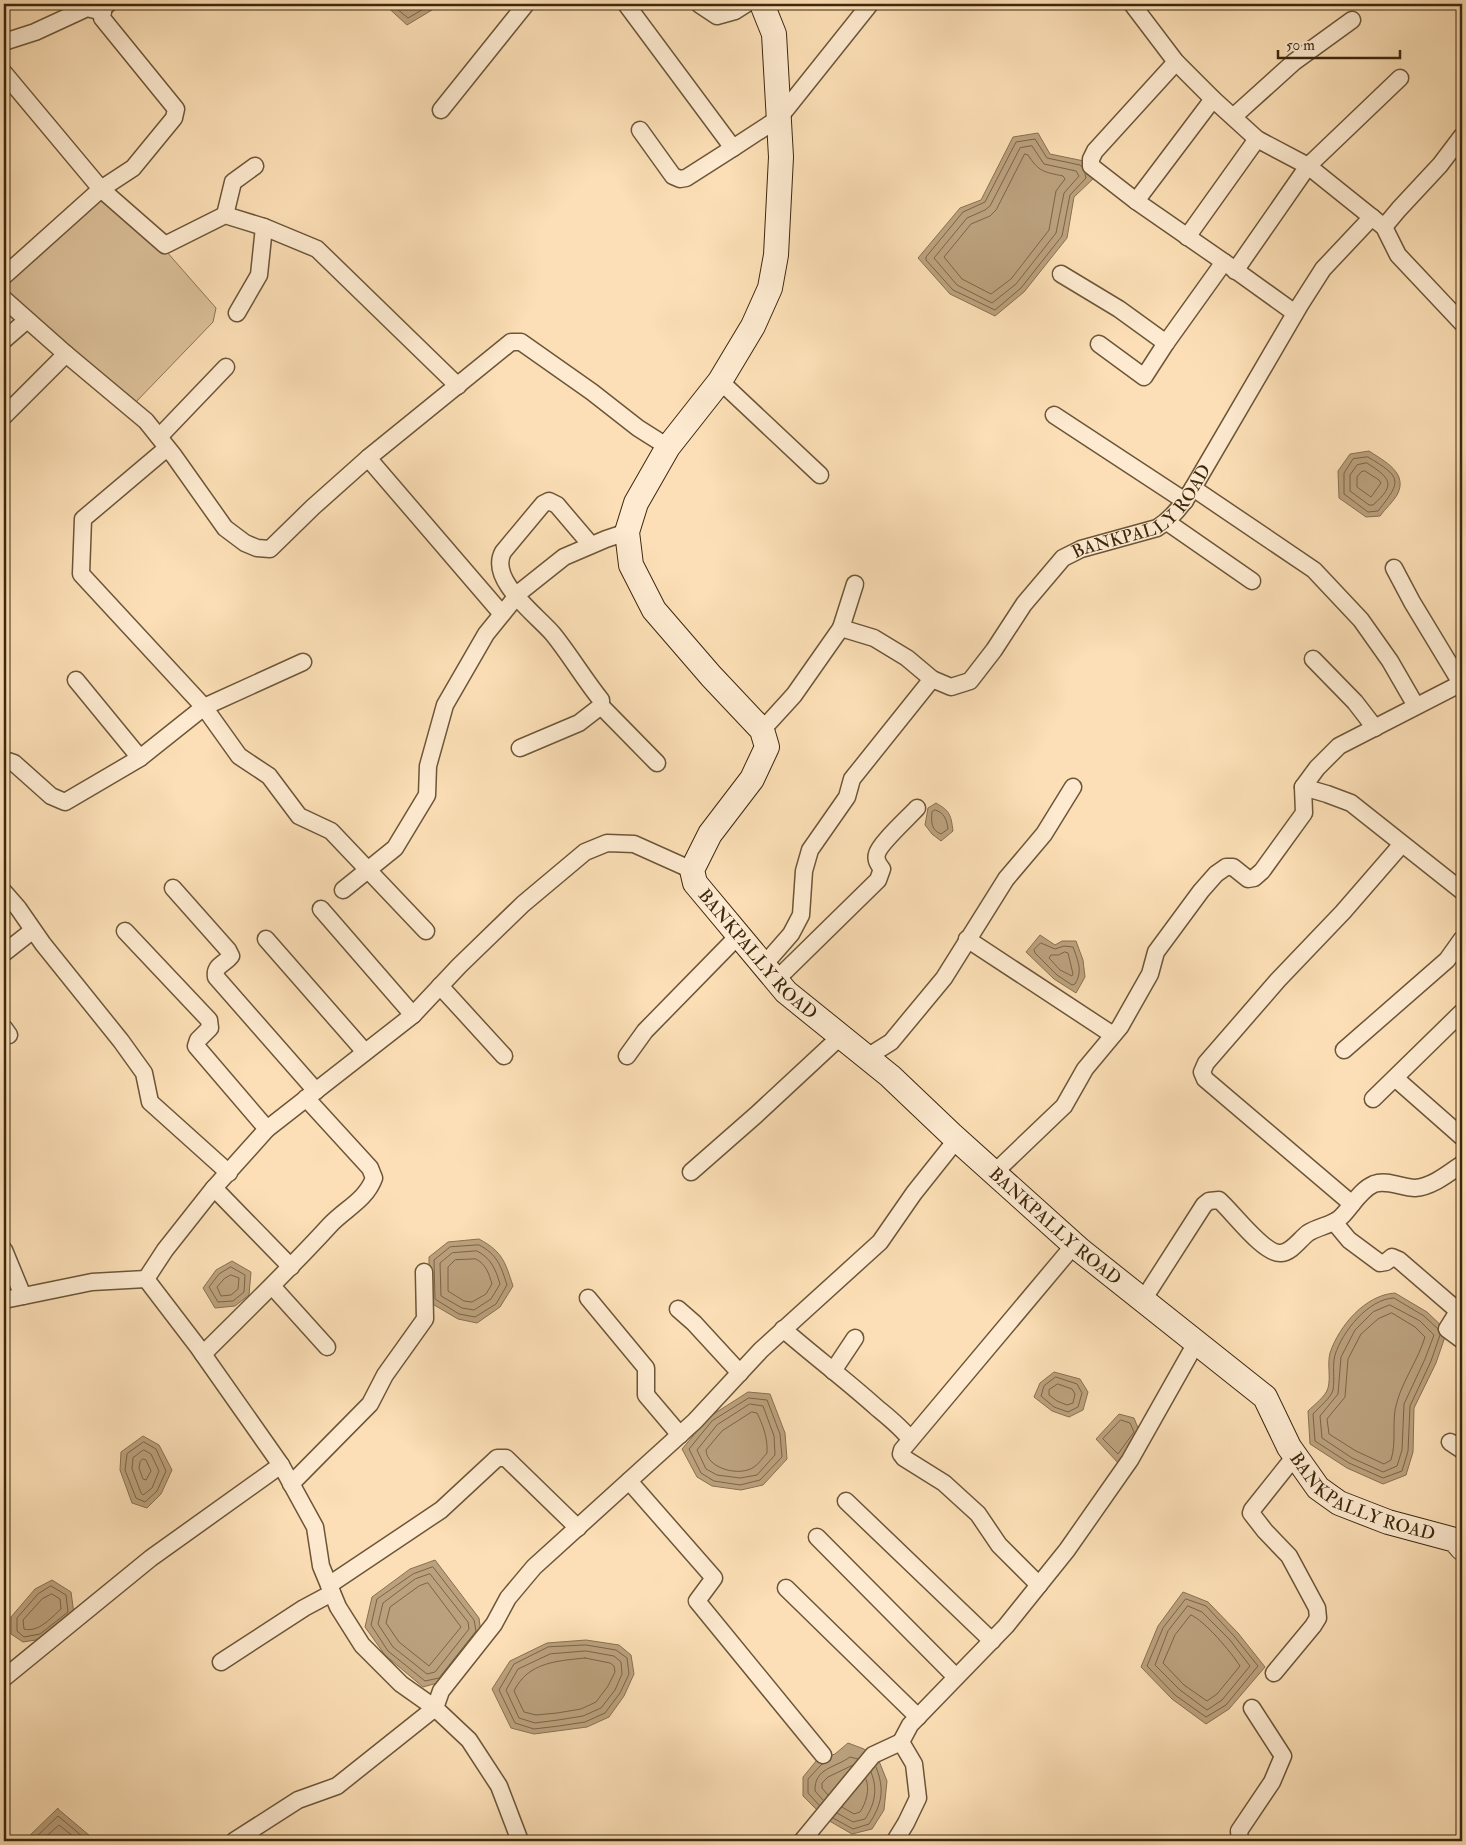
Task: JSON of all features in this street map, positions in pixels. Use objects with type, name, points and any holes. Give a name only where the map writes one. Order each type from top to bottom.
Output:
[{"type":"street","points":[[441,110],[526,4]]},
{"type":"street","points":[[626,4],[733,148]]},
{"type":"street","points":[[698,4],[717,16],[759,4],[774,34],[782,156],[776,255],[770,288],[753,326],[720,381],[668,447],[636,503],[627,532],[631,565],[654,610],[711,676],[762,730],[794,695],[841,628],[855,584]]},
{"type":"street","points":[[640,130],[673,176],[680,179],[686,178],[779,118],[870,4]]},
{"type":"street","points":[[1132,4],[1176,62],[1257,139],[1308,166],[1378,222],[1398,254],[1462,323]]},
{"type":"street","points":[[4,42],[35,32],[87,8],[105,8],[102,18],[176,109],[174,118],[133,168],[101,189],[4,276]]},
{"type":"street","points":[[1233,117],[1294,62],[1352,20]]},
{"type":"street","points":[[1176,62],[1095,151],[1091,159],[1091,166],[1136,201],[1295,313]]},
{"type":"street","points":[[4,73],[101,189],[165,245],[225,215],[264,227],[317,249],[458,386]]},
{"type":"street","points":[[1098,344],[1144,377],[1166,343],[1230,267],[1308,166],[1400,78]]},
{"type":"street","points":[[1136,201],[1214,99]]},
{"type":"street","name":"BANKPALLY ROAD","points":[[841,628],[874,638],[907,658],[932,679],[951,687],[970,681],[994,650],[1024,604],[1063,558],[1081,549],[1157,528],[1167,522],[1189,494],[1295,313],[1323,269],[1378,222],[1399,209],[1440,165],[1462,136]]},
{"type":"street","points":[[1187,237],[1257,139]]},
{"type":"street","points":[[225,215],[233,182],[255,166]]},
{"type":"street","points":[[237,313],[259,275],[264,227]]},
{"type":"street","points":[[1062,274],[1119,309],[1166,343]]},
{"type":"street","points":[[4,299],[66,354],[146,420],[224,528],[245,543],[257,548],[270,549],[313,507],[368,458],[511,342],[521,342],[592,392],[638,428],[668,447]]},
{"type":"street","points":[[4,340],[28,320]]},
{"type":"street","points":[[4,416],[66,354]]},
{"type":"street","points":[[226,367],[163,442],[83,519],[81,574],[204,708],[239,756],[269,776],[299,816],[331,831],[426,931]]},
{"type":"street","points":[[720,381],[820,475]]},
{"type":"street","points":[[1054,415],[1314,570],[1361,620],[1390,661],[1416,706]]},
{"type":"street","points":[[368,458],[502,614]]},
{"type":"street","points":[[591,545],[557,505],[549,501],[543,504],[503,552],[499,560],[499,567],[516,596],[553,634],[600,700],[601,706],[657,763]]},
{"type":"street","points":[[1167,522],[1252,581]]},
{"type":"street","points":[[343,890],[395,848],[427,794],[428,766],[445,705],[486,634],[516,596],[564,557],[627,532]]},
{"type":"street","points":[[994,1173],[1064,1106],[1085,1069],[1120,1027],[1150,974],[1156,952],[1206,885],[1226,867],[1233,867],[1248,879],[1254,878],[1262,871],[1304,812],[1303,787],[1317,768],[1339,746],[1461,683],[1412,602],[1394,568]]},
{"type":"street","points":[[1313,659],[1355,702],[1375,728]]},
{"type":"street","points":[[4,763],[8,761],[14,763],[52,796],[65,802],[140,758],[204,708],[303,662]]},
{"type":"street","points":[[770,973],[801,915],[804,871],[810,850],[847,797],[852,779],[932,679]]},
{"type":"street","points":[[76,680],[140,758]]},
{"type":"street","points":[[520,748],[579,722],[601,706]]},
{"type":"street","name":"BANKPALLY ROAD","points":[[762,730],[767,747],[752,779],[710,834],[692,870],[695,883],[738,936],[786,992],[890,1076],[1074,1245],[1265,1397],[1289,1447],[1318,1488],[1339,1503],[1388,1522],[1455,1540],[1461,1546]]},
{"type":"street","points":[[867,1057],[891,1042],[944,978],[1006,879],[1044,834],[1073,787]]},
{"type":"street","points":[[1303,787],[1351,803],[1462,891]]},
{"type":"street","points":[[770,973],[878,880],[882,870],[877,861],[876,854],[917,808]]},
{"type":"street","points":[[146,1279],[164,1250],[214,1188],[267,1129],[413,1015],[523,904],[585,852],[607,843],[634,844],[692,870]]},
{"type":"street","points":[[1352,1204],[1205,1079],[1202,1072],[1211,1058],[1278,980],[1338,918],[1402,844]]},
{"type":"street","points":[[173,888],[228,950],[231,956],[217,968],[215,972],[216,977],[370,1168],[374,1178],[370,1189],[332,1223],[291,1267],[203,1354]]},
{"type":"street","points":[[4,892],[18,908],[32,930],[122,1041],[144,1073],[150,1102],[229,1173]]},
{"type":"street","points":[[322,909],[413,1015]]},
{"type":"street","points":[[4,953],[32,930]]},
{"type":"street","points":[[125,932],[209,1020],[210,1028],[198,1040],[196,1046],[267,1129]]},
{"type":"street","points":[[627,1056],[645,1031],[738,936]]},
{"type":"street","points":[[967,939],[1113,1035]]},
{"type":"street","points":[[1344,1050],[1447,960],[1462,939]]},
{"type":"street","points":[[266,940],[365,1052]]},
{"type":"street","points":[[440,986],[504,1056]]},
{"type":"street","points":[[1373,1099],[1462,1012]]},
{"type":"street","points":[[691,1172],[841,1036]]},
{"type":"street","points":[[1395,1078],[1462,1137]]},
{"type":"street","points":[[234,1841],[298,1800],[337,1786],[435,1708],[441,1691],[462,1662],[494,1624],[508,1598],[534,1567],[695,1421],[761,1350],[880,1242],[914,1193],[957,1139]]},
{"type":"street","points":[[1143,1300],[1204,1205],[1209,1201],[1219,1200],[1263,1245],[1273,1252],[1281,1253],[1288,1250],[1313,1230],[1342,1217],[1365,1190],[1378,1183],[1417,1188],[1434,1182],[1462,1164]]},
{"type":"street","points":[[214,1188],[291,1267]]},
{"type":"street","points":[[1334,1222],[1349,1240],[1380,1263],[1386,1262],[1392,1257],[1399,1260],[1457,1310],[1447,1329],[1462,1340]]},
{"type":"street","points":[[1039,1584],[999,1545],[978,1514],[944,1483],[904,1458],[902,1450],[1074,1245]]},
{"type":"street","points":[[4,1250],[23,1296]]},
{"type":"street","points":[[291,1484],[370,1404],[384,1375],[426,1319],[424,1272]]},
{"type":"street","points":[[4,1300],[92,1282],[146,1279]]},
{"type":"street","points":[[146,1279],[203,1354],[282,1465],[314,1527],[321,1566],[338,1607],[362,1645],[401,1684],[435,1708],[469,1740],[499,1786],[520,1841]]},
{"type":"street","points":[[272,1286],[327,1347]]},
{"type":"street","points":[[588,1298],[646,1368],[646,1395],[680,1435]]},
{"type":"street","points":[[678,1309],[694,1323],[740,1372]]},
{"type":"street","points":[[784,1329],[903,1429],[910,1439]]},
{"type":"street","points":[[832,1371],[855,1338]]},
{"type":"street","points":[[802,1841],[873,1755],[901,1742],[910,1725],[992,1640],[1067,1550],[1130,1460],[1196,1342]]},
{"type":"street","points":[[1274,1673],[1318,1618],[1317,1608],[1289,1556],[1251,1513],[1295,1456]]},
{"type":"street","points":[[221,1662],[304,1608],[441,1510],[497,1458],[506,1458],[578,1528]]},
{"type":"street","points":[[4,1678],[151,1558],[282,1465]]},
{"type":"street","points":[[629,1481],[714,1578],[697,1601],[823,1755]]},
{"type":"street","points":[[846,1502],[992,1640]]},
{"type":"street","points":[[817,1537],[956,1677]]},
{"type":"street","points":[[786,1588],[918,1717]]},
{"type":"street","points":[[1240,1841],[1239,1831],[1272,1782],[1283,1756],[1252,1708]]},
{"type":"street","points":[[895,1841],[918,1798],[914,1764],[901,1742]]},
{"type":"shaded area","points":[[101,196],[166,251],[216,308],[213,322],[134,404],[4,294],[4,282]]},
{"type":"water","points":[[384,4],[442,4],[407,25]]},
{"type":"water","points":[[1038,133],[1050,154],[1084,161],[1094,178],[1074,197],[1067,238],[1024,292],[995,316],[950,294],[918,258],[960,208],[981,200],[1013,137]]},
{"type":"water","points":[[1369,451],[1393,468],[1400,480],[1400,487],[1395,498],[1380,516],[1366,517],[1339,498],[1338,471],[1350,454]]},
{"type":"water","points":[[936,803],[949,814],[953,831],[941,841],[925,825],[928,808]]},
{"type":"water","points":[[1040,935],[1055,945],[1062,941],[1076,941],[1083,960],[1085,977],[1076,993],[1054,979],[1026,952]]},
{"type":"water","points":[[479,1239],[493,1248],[502,1258],[513,1286],[500,1307],[477,1323],[458,1319],[429,1302],[429,1257],[448,1242]]},
{"type":"water","points":[[232,1261],[251,1272],[249,1295],[235,1306],[215,1308],[203,1288],[216,1270]]},
{"type":"water","points":[[1395,1293],[1427,1312],[1447,1331],[1436,1363],[1414,1408],[1413,1452],[1406,1475],[1383,1484],[1347,1468],[1310,1444],[1308,1411],[1327,1391],[1330,1353],[1347,1323],[1373,1299]]},
{"type":"water","points":[[1054,1372],[1080,1379],[1088,1392],[1083,1410],[1069,1417],[1052,1411],[1034,1397],[1040,1383]]},
{"type":"water","points":[[748,1392],[770,1394],[785,1433],[787,1459],[763,1485],[741,1490],[712,1486],[697,1477],[682,1449],[709,1417]]},
{"type":"water","points":[[1119,1414],[1134,1418],[1140,1433],[1119,1464],[1096,1439]]},
{"type":"water","points":[[143,1436],[159,1445],[172,1470],[161,1494],[147,1508],[132,1503],[120,1470],[121,1452]]},
{"type":"water","points":[[435,1560],[479,1618],[481,1633],[441,1682],[423,1687],[385,1655],[365,1627],[372,1597],[410,1569]]},
{"type":"water","points":[[52,1580],[71,1592],[74,1614],[42,1639],[23,1642],[11,1634],[11,1617],[35,1589]]},
{"type":"water","points":[[1183,1592],[1208,1602],[1238,1633],[1265,1667],[1229,1709],[1206,1724],[1172,1699],[1141,1667],[1158,1626]]},
{"type":"water","points":[[586,1640],[619,1645],[631,1655],[634,1674],[624,1696],[609,1717],[587,1727],[534,1734],[511,1728],[492,1689],[510,1661],[547,1643]]},
{"type":"water","points":[[848,1743],[864,1749],[879,1761],[887,1781],[884,1810],[872,1829],[852,1834],[826,1819],[803,1796],[803,1777],[817,1760],[835,1754]]},
{"type":"water","points":[[58,1809],[96,1841],[24,1841]]}]
